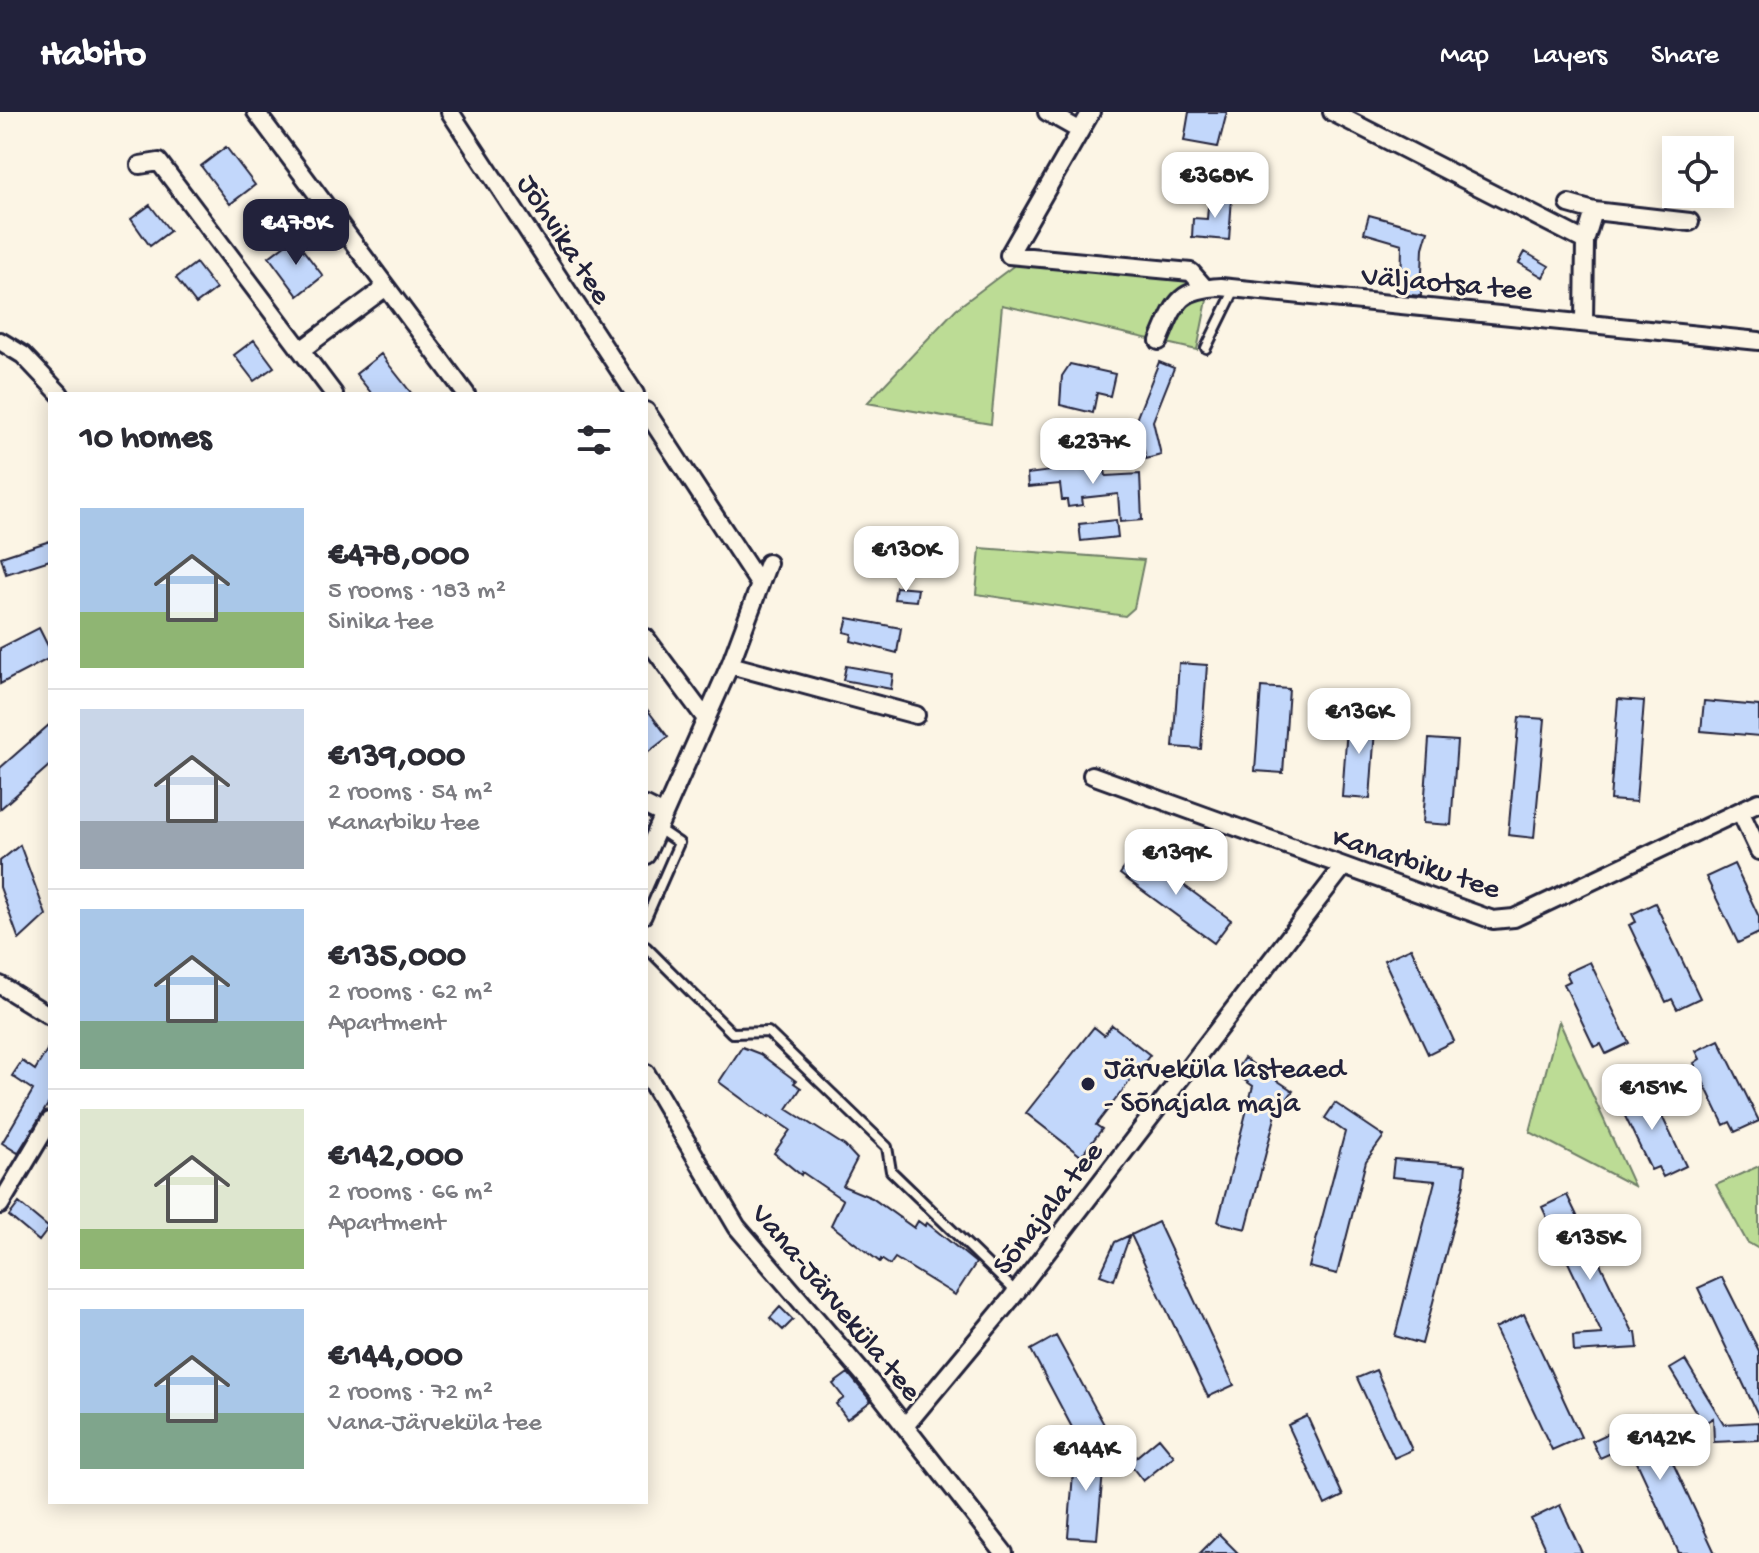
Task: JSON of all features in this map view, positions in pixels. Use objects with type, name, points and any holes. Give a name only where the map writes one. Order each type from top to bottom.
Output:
[{"type":"street","points":[[256,112],[465,392]]},
{"type":"street","name":"Jõhvika tee","points":[[450,112],[634,392]]},
{"type":"street","points":[[1047,112],[1079,130]]},
{"type":"street","points":[[1091,112],[1009,255],[1191,272],[1205,288],[1183,295],[1174,305],[1159,341]]},
{"type":"street","points":[[1332,112],[1585,241]]},
{"type":"street","points":[[140,165],[159,162],[332,392]]},
{"type":"street","points":[[1569,204],[1594,211],[1690,222]]},
{"type":"street","points":[[1584,321],[1585,241],[1594,211]]},
{"type":"street","points":[[301,350],[386,287]]},
{"type":"street","name":"Väljaotsa tee","points":[[1205,288],[1584,321],[1759,341]]},
{"type":"street","points":[[0,341],[23,355],[58,392]]},
{"type":"street","points":[[648,414],[760,585]]},
{"type":"street","points":[[648,850],[730,665],[768,563]]},
{"type":"street","points":[[648,641],[706,719]]},
{"type":"street","points":[[730,665],[916,715]]},
{"type":"street","name":"Kanarbiku tee","points":[[1092,775],[1493,920],[1514,918],[1759,802]]},
{"type":"street","points":[[648,808],[659,821]]},
{"type":"street","points":[[1740,811],[1759,851]]},
{"type":"street","name":"Sõnajala tee","points":[[906,1425],[1016,1292],[1343,867]]},
{"type":"street","points":[[0,985],[48,1015]]},
{"type":"street","name":"Vana-Järveküla tee","points":[[648,1078],[715,1195],[737,1227],[906,1425],[1004,1553]]},
{"type":"street","points":[[0,1205],[48,1124]]},
{"type":"lane","points":[[1206,348],[1235,289]]},
{"type":"lane","points":[[648,913],[679,843],[659,821]]},
{"type":"lane","points":[[648,949],[732,1033],[768,1032],[887,1147],[891,1171],[1016,1292]]},
{"type":"green space","points":[[1016,264],[1189,281],[1207,300],[1197,350],[1002,305],[991,424],[867,403],[956,309]]},
{"type":"green space","points":[[980,548],[1144,560],[1134,608],[1125,616],[976,594]]},
{"type":"green space","points":[[1559,1021],[1634,1186],[1530,1132]]},
{"type":"green space","points":[[1759,1166],[1759,1249],[1747,1242],[1716,1185]]},
{"type":"building","points":[[1189,112],[1227,112],[1218,147],[1184,141]]},
{"type":"building","points":[[226,147],[255,185],[230,204],[201,166]]},
{"type":"building","points":[[1209,195],[1232,197],[1229,240],[1192,237],[1193,218],[1207,219]]},
{"type":"building","points":[[150,205],[170,231],[150,246],[131,219]]},
{"type":"building","points":[[1369,215],[1428,231],[1423,248],[1421,296],[1401,294],[1402,244],[1364,233]]},
{"type":"building","points":[[294,238],[323,276],[298,296],[269,257]]},
{"type":"building","points":[[1525,252],[1549,266],[1543,277],[1519,263]]},
{"type":"building","points":[[196,263],[216,289],[196,304],[176,278]]},
{"type":"building","points":[[254,340],[274,367],[254,381],[234,355]]},
{"type":"building","points":[[381,354],[410,392],[370,392],[356,374]]},
{"type":"building","points":[[1159,362],[1174,368],[1153,421],[1161,455],[1146,459],[1137,417]]},
{"type":"building","points":[[1070,364],[1115,374],[1110,396],[1097,393],[1093,413],[1060,405],[1062,376]]},
{"type":"building","points":[[1103,459],[1106,476],[1140,474],[1142,520],[1120,522],[1118,494],[1082,498],[1083,505],[1068,507],[1067,500],[1062,500],[1060,484],[1028,487],[1027,474],[1059,470],[1058,462]]},
{"type":"building","points":[[1116,520],[1118,537],[1081,541],[1079,524]]},
{"type":"building","points":[[48,542],[48,561],[6,574],[1,557]]},
{"type":"building","points":[[896,587],[918,589],[916,601],[894,599]]},
{"type":"building","points":[[848,618],[901,628],[897,653],[851,641],[852,634],[844,632]]},
{"type":"building","points":[[39,628],[48,646],[48,659],[0,684],[0,648]]},
{"type":"building","points":[[1179,663],[1207,665],[1201,749],[1173,747]]},
{"type":"building","points":[[846,666],[893,674],[891,689],[843,680]]},
{"type":"building","points":[[1261,687],[1289,689],[1283,773],[1255,771]]},
{"type":"building","points":[[1618,699],[1644,701],[1636,802],[1610,800]]},
{"type":"building","points":[[1704,701],[1759,706],[1759,736],[1701,731]]},
{"type":"building","points":[[648,711],[668,737],[648,752]]},
{"type":"building","points":[[1348,713],[1376,715],[1370,799],[1342,797]]},
{"type":"building","points":[[1519,717],[1545,719],[1534,838],[1508,835]]},
{"type":"building","points":[[48,726],[48,767],[0,809],[0,768]]},
{"type":"building","points":[[1429,739],[1457,741],[1451,825],[1423,823]]},
{"type":"building","points":[[20,845],[46,915],[19,940],[0,887],[0,861]]},
{"type":"building","points":[[1137,851],[1231,920],[1214,943],[1120,874]]},
{"type":"building","points":[[1734,864],[1759,917],[1759,933],[1738,943],[1706,877]]},
{"type":"building","points":[[1655,903],[1700,998],[1677,1009],[1672,999],[1666,1002],[1629,925],[1636,922],[1632,914]]},
{"type":"building","points":[[1411,948],[1454,1041],[1428,1054],[1384,960]]},
{"type":"building","points":[[1590,962],[1629,1043],[1606,1054],[1601,1044],[1594,1047],[1564,984],[1570,981],[1566,973]]},
{"type":"building","name":"Järveküla lasteaed - Sõnajala maja","points":[[1112,1025],[1150,1055],[1096,1125],[1102,1129],[1081,1156],[1026,1113],[1094,1027],[1104,1035]]},
{"type":"building","points":[[1719,1040],[1759,1121],[1735,1132],[1730,1122],[1724,1125],[1694,1063],[1700,1059],[1696,1051]]},
{"type":"building","points":[[742,1047],[760,1054],[796,1081],[794,1083],[801,1088],[787,1109],[845,1146],[857,1159],[843,1186],[872,1198],[914,1228],[918,1221],[925,1226],[927,1223],[976,1263],[955,1295],[895,1258],[890,1265],[881,1259],[880,1262],[831,1225],[843,1200],[802,1172],[801,1175],[774,1153],[790,1130],[719,1082]]},
{"type":"building","points":[[48,1048],[48,1104],[18,1153],[2,1143],[33,1090],[12,1076],[22,1061],[35,1070]]},
{"type":"building","points":[[1244,1058],[1293,1091],[1276,1114],[1246,1229],[1218,1222],[1253,1086],[1234,1073]]},
{"type":"building","points":[[1647,1085],[1686,1166],[1663,1177],[1658,1167],[1651,1170],[1621,1108],[1627,1105],[1624,1097]]},
{"type":"building","points":[[1335,1103],[1384,1136],[1366,1161],[1337,1274],[1309,1267],[1345,1132],[1325,1118]]},
{"type":"building","points":[[1394,1159],[1466,1165],[1464,1184],[1422,1344],[1395,1336],[1435,1181],[1392,1177]]},
{"type":"building","points":[[1567,1195],[1633,1332],[1636,1332],[1638,1348],[1574,1352],[1573,1336],[1602,1334],[1542,1207]]},
{"type":"building","points":[[19,1203],[48,1229],[39,1241],[9,1216]]},
{"type":"building","points":[[1158,1222],[1234,1385],[1208,1397],[1131,1235]]},
{"type":"building","points":[[1130,1235],[1114,1280],[1100,1275],[1115,1242]]},
{"type":"building","points":[[1722,1277],[1759,1351],[1759,1417],[1698,1288]]},
{"type":"building","points":[[780,1307],[793,1320],[783,1330],[770,1318]]},
{"type":"building","points":[[1524,1314],[1581,1437],[1552,1450],[1495,1328]]},
{"type":"building","points":[[1056,1336],[1106,1428],[1076,1445],[1076,1435],[1031,1350]]},
{"type":"building","points":[[1685,1360],[1724,1424],[1759,1422],[1759,1440],[1714,1442],[1713,1418],[1703,1424],[1670,1369]]},
{"type":"building","points":[[1376,1370],[1412,1450],[1394,1458],[1357,1378]]},
{"type":"building","points":[[848,1373],[871,1401],[847,1419],[836,1404],[844,1398],[833,1384]]},
{"type":"building","points":[[1651,1414],[1715,1553],[1679,1553],[1629,1445],[1600,1458],[1592,1441]]},
{"type":"building","points":[[1307,1416],[1343,1496],[1325,1505],[1288,1425]]},
{"type":"building","points":[[1159,1438],[1174,1456],[1143,1481],[1129,1463]]},
{"type":"building","points":[[1075,1448],[1105,1449],[1097,1539],[1068,1537]]},
{"type":"building","points":[[1560,1505],[1582,1553],[1547,1553],[1531,1519]]},
{"type":"building","points":[[1219,1534],[1238,1553],[1200,1553]]},
{"type":"place","name":"Järveküla lasteaed - Sõnajala maja","points":[[1088,1084]]}]
